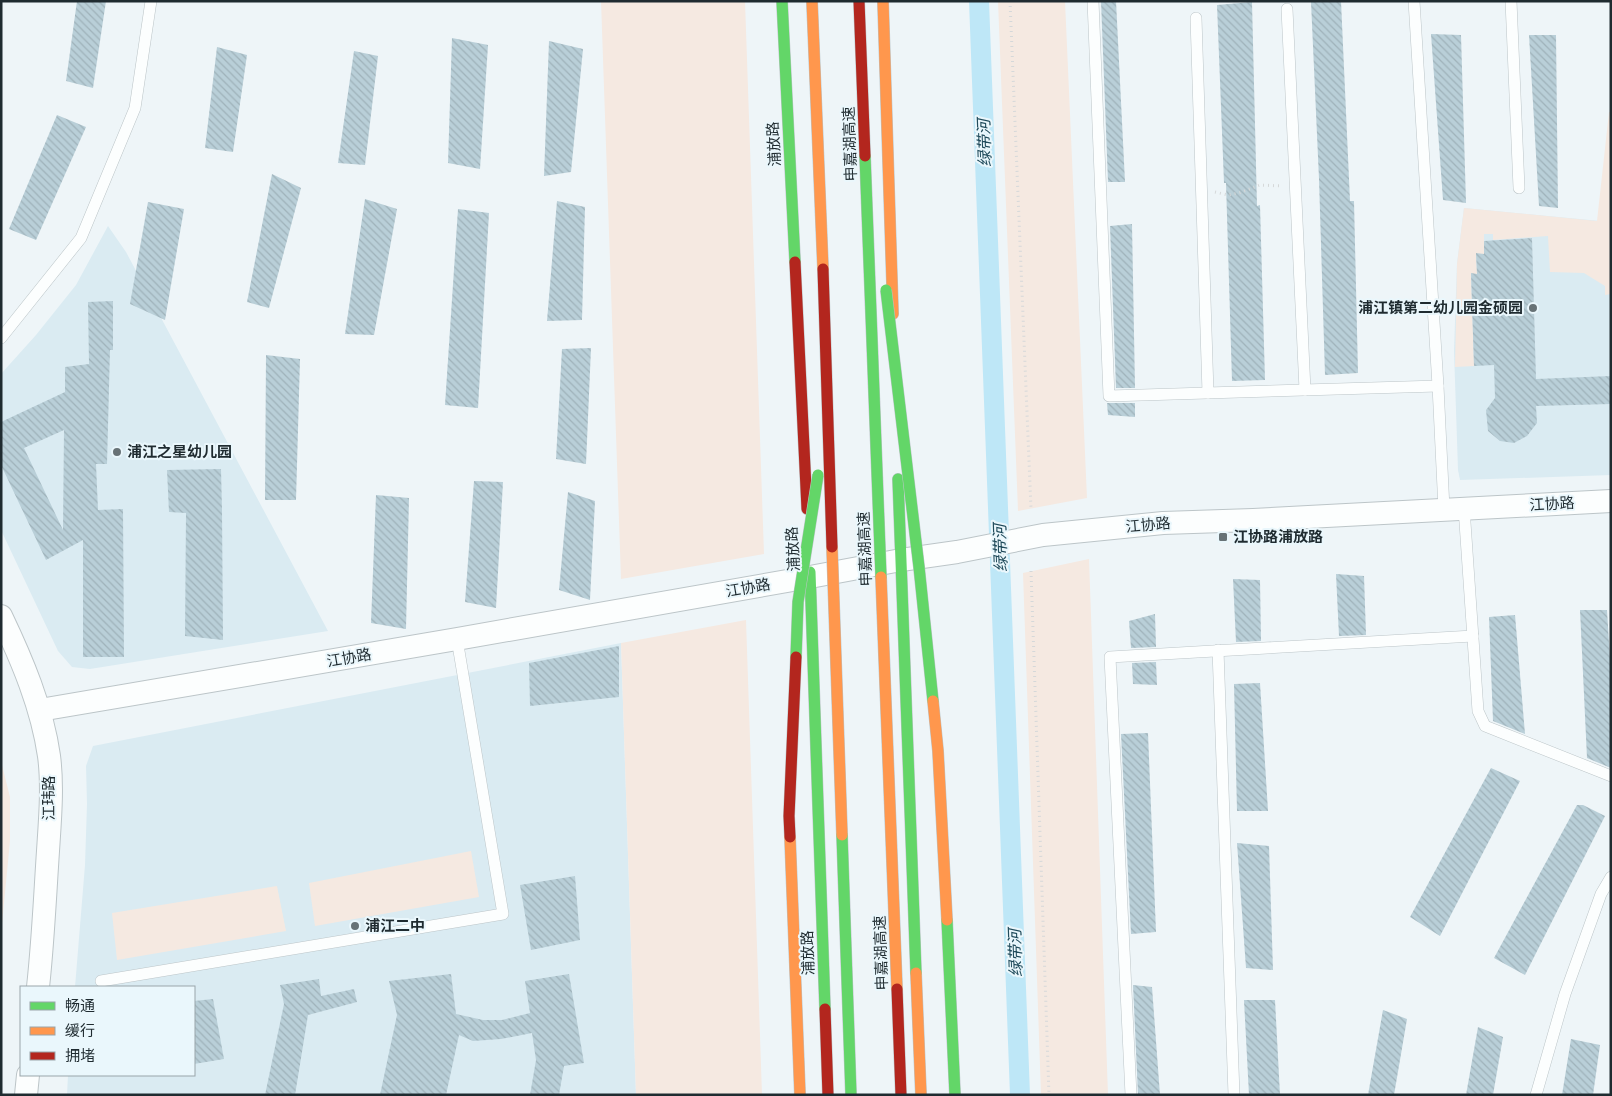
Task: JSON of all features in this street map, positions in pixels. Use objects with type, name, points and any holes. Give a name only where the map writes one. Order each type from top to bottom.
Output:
[{"type":"main road","name":"浦放路","points":[[782,1],[810,577],[828,1095]]},
{"type":"main road","points":[[812,1],[851,1095]]},
{"type":"main road","name":"申嘉湖高速","points":[[860,1],[901,1095]]},
{"type":"main road","points":[[883,1],[900,560],[921,1095]]},
{"type":"main road","points":[[866,179],[889,310],[938,751],[955,1095]]},
{"type":"main road","points":[[800,1095],[789,816],[798,602],[828,411]]},
{"type":"street","name":"江协路","points":[[40,710],[457,639],[900,560],[957,552],[1042,535],[1163,523],[1611,501]]},
{"type":"street","name":"江玮路","points":[[1,616],[13,640],[40,710],[49,757],[50,811],[43,938],[38,986]]},
{"type":"street","points":[[26,1095],[28,1076]]},
{"type":"lane","points":[[1,338],[81,238],[135,108],[151,1]]},
{"type":"lane","points":[[1093,1],[1109,396],[1438,386]]},
{"type":"lane","points":[[1414,1],[1438,386],[1473,636],[1478,711],[1485,726],[1611,776]]},
{"type":"lane","points":[[1511,1],[1519,188]]},
{"type":"lane","points":[[1287,9],[1305,390]]},
{"type":"lane","points":[[1196,18],[1208,392]]},
{"type":"lane","points":[[1131,1095],[1110,657],[1473,636]]},
{"type":"lane","points":[[101,981],[503,914],[457,639]]},
{"type":"lane","points":[[1218,650],[1234,1095]]},
{"type":"lane","points":[[1536,1095],[1565,994],[1601,894],[1611,877]]},
{"type":"path","points":[[1010,1],[1031,509]]},
{"type":"path","points":[[1202,191],[1228,195],[1239,194],[1260,185],[1295,186]]},
{"type":"path","points":[[1031,571],[1049,1095]]},
{"type":"shaded area","points":[[601,1],[745,1],[764,554],[621,579]]},
{"type":"shaded area","points":[[998,1],[1065,1],[1087,498],[1018,511]]},
{"type":"shaded area","points":[[1609,112],[1611,112],[1611,294],[1605,295],[1605,286],[1584,273],[1550,272],[1548,236],[1493,240],[1493,234],[1484,234],[1484,254],[1476,254],[1477,274],[1471,274],[1474,366],[1455,367],[1457,264],[1464,208],[1597,221]]},
{"type":"shaded area","name":"浦江镇第二幼儿园金硕园","points":[[1464,208],[1611,222],[1611,475],[1460,480],[1458,470],[1454,351],[1457,264]]},
{"type":"shaded area","name":"浦江之星幼儿园","points":[[108,226],[126,252],[328,631],[90,669],[72,667],[58,651],[1,530],[1,374],[36,335],[76,285]]},
{"type":"shaded area","points":[[1089,559],[1108,1095],[1041,1095],[1023,573]]},
{"type":"shaded area","points":[[746,620],[762,1095],[636,1095],[621,643]]},
{"type":"shaded area","name":"浦江二中","points":[[621,643],[636,1095],[67,1095],[68,1076],[195,1076],[195,986],[75,986],[85,865],[86,766],[93,746]]},
{"type":"shaded area","points":[[1,761],[10,797],[10,841],[1,934]]},
{"type":"shaded area","points":[[471,851],[479,897],[315,926],[309,883]]},
{"type":"shaded area","points":[[277,886],[286,931],[117,960],[112,913]]},
{"type":"building","points":[[77,1],[106,1],[93,88],[66,81]]},
{"type":"building","points":[[1101,1],[1116,1],[1125,182],[1108,182]]},
{"type":"building","points":[[1341,1],[1350,201],[1354,201],[1358,373],[1325,375],[1311,2]]},
{"type":"building","points":[[1252,2],[1257,206],[1260,205],[1265,380],[1232,381],[1226,183],[1224,183],[1217,5]]},
{"type":"building","points":[[1431,34],[1461,35],[1466,203],[1443,200]]},
{"type":"building","points":[[1529,35],[1556,35],[1558,208],[1539,206]]},
{"type":"building","points":[[452,38],[488,45],[480,169],[448,163]]},
{"type":"building","points":[[549,41],[583,49],[571,172],[544,176]]},
{"type":"building","points":[[217,47],[247,55],[233,152],[205,148]]},
{"type":"building","points":[[354,51],[378,56],[365,165],[338,163]]},
{"type":"building","points":[[57,115],[86,127],[36,240],[9,229]]},
{"type":"building","points":[[272,174],[301,188],[269,308],[247,302]]},
{"type":"building","points":[[365,199],[397,209],[374,335],[345,334]]},
{"type":"building","points":[[557,201],[585,207],[582,320],[547,321]]},
{"type":"building","points":[[148,202],[184,209],[165,320],[130,304]]},
{"type":"building","points":[[458,209],[489,213],[478,408],[445,405]]},
{"type":"building","points":[[1132,224],[1135,388],[1116,388],[1110,226]]},
{"type":"building","points":[[1532,238],[1536,379],[1611,376],[1611,404],[1536,406],[1537,423],[1527,436],[1514,443],[1500,441],[1488,431],[1486,410],[1495,398],[1494,365],[1474,366],[1471,273],[1477,274],[1476,253],[1484,254],[1484,241]]},
{"type":"building","points":[[113,301],[113,350],[110,350],[107,464],[96,464],[98,510],[123,509],[124,657],[83,657],[83,540],[46,560],[1,465],[1,422],[65,392],[65,367],[89,364],[88,302]],"holes":[[[64,430],[63,530],[24,448]]]},
{"type":"building","points":[[591,348],[586,464],[556,459],[562,349]]},
{"type":"building","points":[[266,355],[300,359],[296,500],[265,500]]},
{"type":"building","points":[[1107,403],[1135,403],[1135,417],[1108,415]]},
{"type":"building","points":[[221,469],[223,640],[185,636],[186,513],[169,512],[167,470]]},
{"type":"building","points":[[474,481],[503,482],[496,608],[465,602]]},
{"type":"building","points":[[568,492],[595,501],[590,600],[559,590]]},
{"type":"building","points":[[376,495],[409,498],[406,629],[371,623]]},
{"type":"building","points":[[1336,574],[1364,576],[1366,635],[1339,636]]},
{"type":"building","points":[[1233,579],[1260,580],[1261,641],[1236,642]]},
{"type":"building","points":[[1580,610],[1607,610],[1611,676],[1611,768],[1587,758]]},
{"type":"building","points":[[1155,614],[1156,647],[1131,648],[1129,621]]},
{"type":"building","points":[[1515,615],[1525,734],[1493,721],[1489,617]]},
{"type":"building","points":[[619,646],[619,697],[530,706],[529,663]]},
{"type":"building","points":[[1156,662],[1157,685],[1133,684],[1132,663]]},
{"type":"building","points":[[1260,683],[1268,811],[1237,811],[1234,684]]},
{"type":"building","points":[[1148,733],[1156,932],[1131,934],[1121,734]]},
{"type":"building","points":[[1491,768],[1520,781],[1440,936],[1410,917]]},
{"type":"building","points":[[1577,805],[1583,805],[1605,816],[1525,975],[1494,958]]},
{"type":"building","points":[[1237,843],[1269,846],[1273,970],[1246,968]]},
{"type":"building","points":[[575,876],[580,940],[531,950],[520,885]]},
{"type":"building","points":[[451,974],[456,1014],[483,1020],[502,1020],[530,1013],[525,981],[569,974],[584,1063],[564,1066],[559,1095],[530,1095],[536,1060],[532,1033],[501,1039],[473,1041],[459,1035],[446,1095],[380,1095],[397,1015],[389,981]]},
{"type":"building","points":[[319,979],[321,996],[354,989],[357,1002],[308,1015],[295,1095],[265,1095],[284,1004],[280,985]]},
{"type":"building","points":[[1133,985],[1152,987],[1160,1095],[1138,1095]]},
{"type":"building","points":[[213,999],[224,1059],[195,1064],[195,1001]]},
{"type":"building","points":[[1244,1000],[1275,1000],[1280,1095],[1249,1095]]},
{"type":"building","points":[[1383,1010],[1407,1019],[1394,1095],[1368,1095]]},
{"type":"building","points":[[1478,1027],[1503,1037],[1493,1095],[1466,1095]]},
{"type":"building","points":[[1571,1039],[1600,1045],[1593,1095],[1562,1095]]},
{"type":"waterway","name":"绿带河","points":[[979,1],[1020,1095]]},
{"type":"traffic: fast","points":[[782,1],[795,262]]},
{"type":"traffic: fast","points":[[865,156],[881,577]]},
{"type":"traffic: fast","points":[[886,290],[933,701]]},
{"type":"traffic: fast","points":[[796,657],[798,602],[818,475]]},
{"type":"traffic: fast","points":[[898,479],[916,973]]},
{"type":"traffic: fast","points":[[810,572],[825,1009]]},
{"type":"traffic: fast","points":[[842,835],[851,1095]]},
{"type":"traffic: fast","points":[[947,920],[955,1095]]},
{"type":"traffic: slow","points":[[812,1],[823,269]]},
{"type":"traffic: slow","points":[[883,1],[893,314]]},
{"type":"traffic: slow","points":[[832,547],[842,835]]},
{"type":"traffic: slow","points":[[881,577],[897,989]]},
{"type":"traffic: slow","points":[[933,701],[938,751],[947,920]]},
{"type":"traffic: slow","points":[[790,837],[800,1095]]},
{"type":"traffic: slow","points":[[916,973],[921,1095]]},
{"type":"traffic: jam","points":[[859,1],[865,156]]},
{"type":"traffic: jam","points":[[795,262],[807,509]]},
{"type":"traffic: jam","points":[[823,269],[832,547]]},
{"type":"traffic: jam","points":[[790,837],[789,816],[796,657]]},
{"type":"traffic: jam","points":[[897,989],[901,1095]]},
{"type":"traffic: jam","points":[[825,1009],[828,1095]]},
{"type":"place","name":"浦江镇第二幼儿园金硕园","points":[[1533,308]]},
{"type":"place","name":"浦江之星幼儿园","points":[[117,452]]},
{"type":"place","name":"江协路浦放路","points":[[1223,537]]},
{"type":"place","name":"浦江二中","points":[[355,926]]}]
